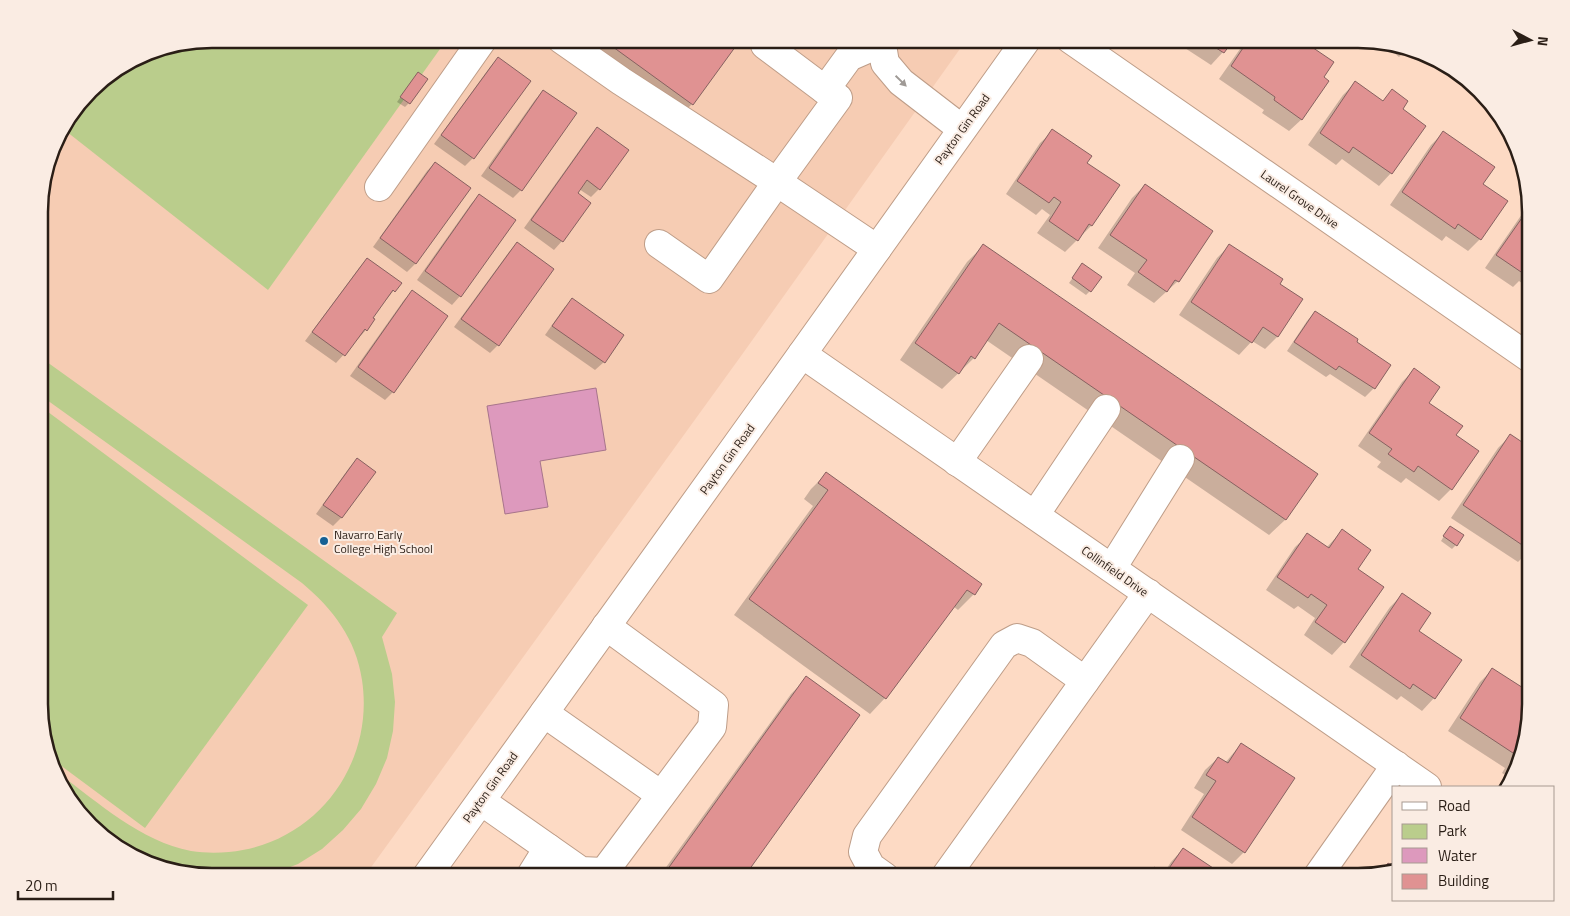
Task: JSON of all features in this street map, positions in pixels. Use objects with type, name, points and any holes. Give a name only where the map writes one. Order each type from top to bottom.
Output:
[{"type":"street","points":[[379,187],[477,48]]},
{"type":"street","points":[[574,48],[877,249]]},
{"type":"street","points":[[659,244],[709,279],[838,98],[768,48]]},
{"type":"street","points":[[826,90],[850,57],[867,48]]},
{"type":"street","points":[[882,48],[885,63],[901,82],[962,129]]},
{"type":"street","name":"Payton Gin Road","points":[[432,868],[1020,48]]},
{"type":"street","name":"Laurel Grove Drive","points":[[1083,48],[1522,353]]},
{"type":"street","name":"Collinfield Drive","points":[[802,354],[1427,786]]},
{"type":"street","points":[[958,462],[1029,359]]},
{"type":"street","points":[[1034,515],[1106,409]]},
{"type":"street","points":[[1112,568],[1180,460]]},
{"type":"street","points":[[951,868],[1148,594]]},
{"type":"street","points":[[606,626],[714,705],[712,727],[607,868]]},
{"type":"street","points":[[872,868],[863,852],[867,836],[1004,645],[1017,638],[1032,643],[1085,681]]},
{"type":"street","points":[[544,713],[661,795]]},
{"type":"street","points":[[1323,868],[1396,765]]},
{"type":"street","points":[[481,800],[577,868]]},
{"type":"street","points":[[536,868],[548,848]]},
{"type":"shaded area","name":"Navarro Early College High School","points":[[212,48],[961,48],[741,356],[371,868],[212,868],[190,867],[169,863],[130,847],[112,835],[75,796],[64,777],[53,747],[49,726],[48,704],[49,190],[56,159],[75,120],[103,88],[130,69],[169,53],[190,49]]},
{"type":"green space","points":[[212,48],[441,48],[268,290],[68,133],[75,120],[88,103],[112,81],[130,69],[169,53],[190,49]]},
{"type":"green space","points":[[48,363],[397,613],[382,637],[392,674],[395,702],[393,731],[387,758],[376,784],[361,809],[343,830],[322,849],[298,864],[288,868],[190,867],[169,863],[149,856],[130,847],[112,835],[81,804],[64,778],[121,820],[154,839],[191,851],[215,853],[260,846],[288,834],[312,816],[333,795],[348,770],[359,742],[364,711],[362,680],[359,665],[349,638],[324,603],[302,583],[48,401]]},
{"type":"green space","points":[[48,412],[308,605],[145,828],[59,764],[53,747],[49,726],[48,704]]},
{"type":"water","points":[[596,388],[606,450],[540,461],[548,507],[505,514],[487,406]]},
{"type":"building","points":[[614,48],[734,48],[693,105]]},
{"type":"building","points":[[1216,48],[1228,48],[1224,53]]},
{"type":"building","points":[[1243,48],[1313,48],[1334,62],[1324,77],[1329,81],[1302,120],[1274,100],[1275,97],[1231,66]]},
{"type":"building","points":[[498,57],[531,81],[474,159],[441,135]]},
{"type":"building","points":[[418,72],[428,79],[410,104],[400,97]]},
{"type":"building","points":[[1355,81],[1383,101],[1392,89],[1408,101],[1403,109],[1426,126],[1392,174],[1353,147],[1349,153],[1320,133]]},
{"type":"building","points":[[543,90],[577,113],[522,191],[489,168]]},
{"type":"building","points":[[597,127],[629,150],[600,190],[587,180],[578,193],[591,203],[563,242],[531,220]]},
{"type":"building","points":[[1052,129],[1092,156],[1087,163],[1120,185],[1092,226],[1089,224],[1078,241],[1049,221],[1061,202],[1054,197],[1049,203],[1017,181]]},
{"type":"building","points":[[1443,131],[1495,167],[1483,184],[1508,201],[1481,240],[1458,224],[1455,229],[1402,192]]},
{"type":"building","points":[[435,162],[471,188],[416,264],[380,238]]},
{"type":"building","points":[[1145,184],[1213,231],[1179,282],[1175,280],[1167,292],[1138,272],[1147,260],[1110,235]]},
{"type":"building","points":[[479,194],[516,220],[461,297],[425,271]]},
{"type":"building","points":[[1522,218],[1522,273],[1496,255]]},
{"type":"building","points":[[517,242],[554,269],[499,346],[461,319]]},
{"type":"building","points":[[983,244],[1318,474],[1286,520],[999,323],[975,359],[971,356],[959,374],[915,343]]},
{"type":"building","points":[[1229,244],[1283,279],[1280,284],[1303,299],[1278,337],[1263,327],[1252,343],[1191,302]]},
{"type":"building","points":[[367,258],[402,283],[395,292],[393,290],[373,318],[375,319],[367,331],[365,329],[345,356],[312,332]]},
{"type":"building","points":[[1082,263],[1102,277],[1091,292],[1072,278]]},
{"type":"building","points":[[412,290],[448,316],[394,393],[358,367]]},
{"type":"building","points":[[572,298],[624,335],[605,363],[552,326]]},
{"type":"building","points":[[1315,311],[1358,339],[1357,342],[1391,365],[1375,389],[1339,366],[1336,370],[1294,342]]},
{"type":"building","points":[[1414,368],[1440,387],[1429,403],[1463,426],[1456,435],[1479,451],[1452,490],[1418,466],[1414,472],[1388,454],[1392,449],[1369,433]]},
{"type":"building","points":[[1510,434],[1522,442],[1522,545],[1463,505]]},
{"type":"building","points":[[357,458],[376,472],[342,518],[323,505]]},
{"type":"building","points":[[826,472],[982,584],[975,595],[967,590],[886,699],[749,599],[828,490],[818,483]]},
{"type":"building","points":[[1450,526],[1464,535],[1457,546],[1443,536]]},
{"type":"building","points":[[1342,529],[1371,550],[1358,569],[1384,587],[1345,643],[1315,622],[1327,605],[1311,594],[1308,598],[1277,577],[1307,533],[1329,548]]},
{"type":"building","points":[[1402,593],[1431,613],[1419,631],[1462,660],[1435,699],[1413,684],[1410,689],[1361,655]]},
{"type":"building","points":[[1492,668],[1522,687],[1522,715],[1515,754],[1460,718]]},
{"type":"building","points":[[806,676],[860,715],[750,868],[668,868]]},
{"type":"building","points":[[1241,743],[1295,778],[1245,853],[1192,817],[1216,781],[1206,775],[1218,757],[1228,763]]},
{"type":"building","points":[[1183,848],[1213,868],[1169,868]]},
{"type":"place","name":"Navarro Early College High School","points":[[324,541]]}]
